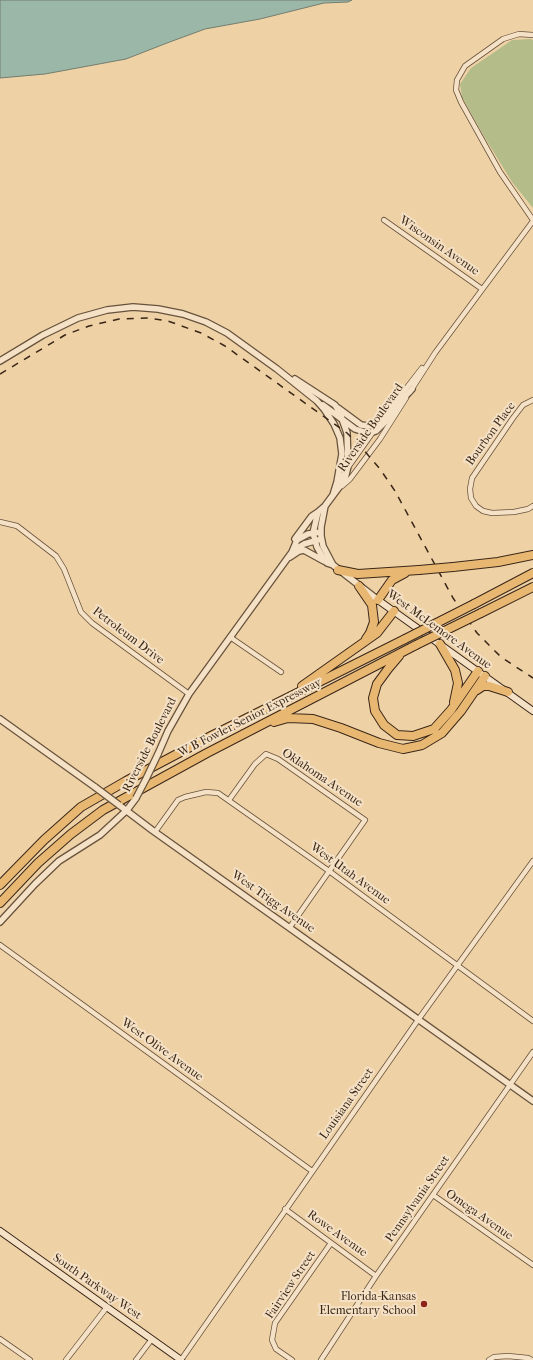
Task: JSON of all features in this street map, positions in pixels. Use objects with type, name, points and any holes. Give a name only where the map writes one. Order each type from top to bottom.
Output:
[{"type":"highway","points":[[333,566],[358,574],[453,567],[498,562],[533,555]]},
{"type":"highway","points":[[378,600],[392,580],[408,571]]},
{"type":"highway","name":"W B Fowler Senior Expressway","points":[[0,885],[44,840],[81,807],[126,781],[204,740],[405,640],[533,573]]},
{"type":"highway","points":[[360,586],[372,605],[374,622],[370,633],[361,644]]},
{"type":"highway","name":"W B Fowler Senior Expressway","points":[[0,903],[38,863],[71,834],[103,810],[133,792],[416,645],[533,587]]},
{"type":"highway","points":[[279,702],[377,633],[394,611]]},
{"type":"highway","points":[[440,644],[456,670],[458,683],[456,697],[451,710]]},
{"type":"highway","points":[[404,652],[388,669],[377,684],[373,698],[375,710],[384,725],[397,735],[413,736],[434,729],[451,710],[478,671]]},
{"type":"highway","points":[[258,726],[288,718],[314,719],[379,743],[403,749],[422,745],[442,733],[461,711],[485,676]]},
{"type":"highway","points":[[475,691],[486,686],[494,686],[508,692]]},
{"type":"main road","name":"West McLemore Avenue","points":[[378,600],[533,711]]},
{"type":"main road","name":"South Parkway West","points":[[0,1231],[181,1360]]},
{"type":"street","points":[[533,35],[519,34],[503,39],[465,66],[457,80],[456,90],[461,102],[500,172],[533,221]]},
{"type":"street","name":"Wisconsin Avenue","points":[[384,220],[482,289]]},
{"type":"street","name":"Riverside Boulevard","points":[[336,484],[373,432],[435,353],[533,221]]},
{"type":"street","points":[[0,361],[44,335],[78,318],[107,310],[133,307],[158,309],[183,314],[206,322],[228,333],[355,430],[367,433],[376,431],[412,389]]},
{"type":"street","name":"Riverside Boulevard","points":[[286,559],[288,551],[312,516],[325,506],[333,495],[350,479],[380,439],[435,353]]},
{"type":"street","points":[[277,369],[335,405],[361,425],[374,425],[383,419]]},
{"type":"street","name":"Bourbon Place","points":[[533,400],[523,406],[472,478],[470,489],[471,498],[476,506],[483,511],[492,513],[514,512],[528,509],[533,506]]},
{"type":"street","points":[[317,401],[334,424],[340,438],[342,454],[333,495]]},
{"type":"street","points":[[333,495],[345,479],[347,470],[347,433],[340,413],[335,405]]},
{"type":"street","name":"West McLemore Avenue","points":[[325,506],[321,532],[323,546],[333,566]]},
{"type":"street","points":[[313,533],[318,512]]},
{"type":"street","name":"Petroleum Drive","points":[[0,522],[17,526],[56,556],[64,569],[81,612],[92,623],[189,694]]},
{"type":"street","name":"Riverside Boulevard","points":[[0,922],[35,884],[59,861],[100,835],[127,810],[146,780],[168,731],[189,694],[292,552],[298,540],[313,533],[321,532]]},
{"type":"street","name":"West McLemore Avenue","points":[[313,533],[322,556],[378,600]]},
{"type":"street","name":"Riverside Boulevard","points":[[292,552],[304,544],[322,539]]},
{"type":"street","points":[[286,559],[304,550],[333,566]]},
{"type":"street","points":[[230,637],[281,672]]},
{"type":"street","name":"West Trigg Avenue","points":[[0,719],[127,810],[155,832],[533,1102]]},
{"type":"street","name":"Oklahoma Avenue","points":[[228,800],[256,764],[266,754],[278,759],[365,820],[329,871]]},
{"type":"street","name":"West Utah Avenue","points":[[155,832],[178,800],[206,792],[214,792],[228,800],[329,871],[533,1021]]},
{"type":"street","name":"Louisiana Street","points":[[181,1360],[418,1020],[533,861]]},
{"type":"street","points":[[290,927],[329,871]]},
{"type":"street","name":"West Olive Avenue","points":[[0,945],[312,1171]]},
{"type":"street","name":"Pennsylvania Street","points":[[321,1360],[376,1276],[533,1052]]},
{"type":"street","name":"Omega Avenue","points":[[433,1195],[533,1265]]},
{"type":"street","name":"Rowe Avenue","points":[[286,1209],[376,1276]]},
{"type":"street","name":"Fairview Street","points":[[292,1360],[276,1349],[272,1340],[275,1323],[331,1243]]},
{"type":"street","points":[[66,1360],[107,1307]]},
{"type":"street","points":[[0,1339],[30,1360]]},
{"type":"street","points":[[136,1360],[152,1339]]},
{"type":"street","points":[[489,1360],[494,1357],[508,1356],[528,1358],[532,1360]]},
{"type":"green space","points":[[512,40],[533,40],[533,208],[512,182],[485,138],[462,97],[460,84],[471,68]]},
{"type":"shaded area","points":[[0,0],[352,0],[348,2],[324,3],[260,19],[205,29],[126,59],[45,74],[0,78]]},
{"type":"railway","points":[[0,374],[65,335],[89,326],[119,319],[147,318],[168,321],[201,333],[225,346],[347,433],[362,448],[380,469],[395,491],[453,598],[477,633],[501,657],[533,678]]},
{"type":"place","name":"Florida-Kansas Elementary School","points":[[424,1304]]}]
